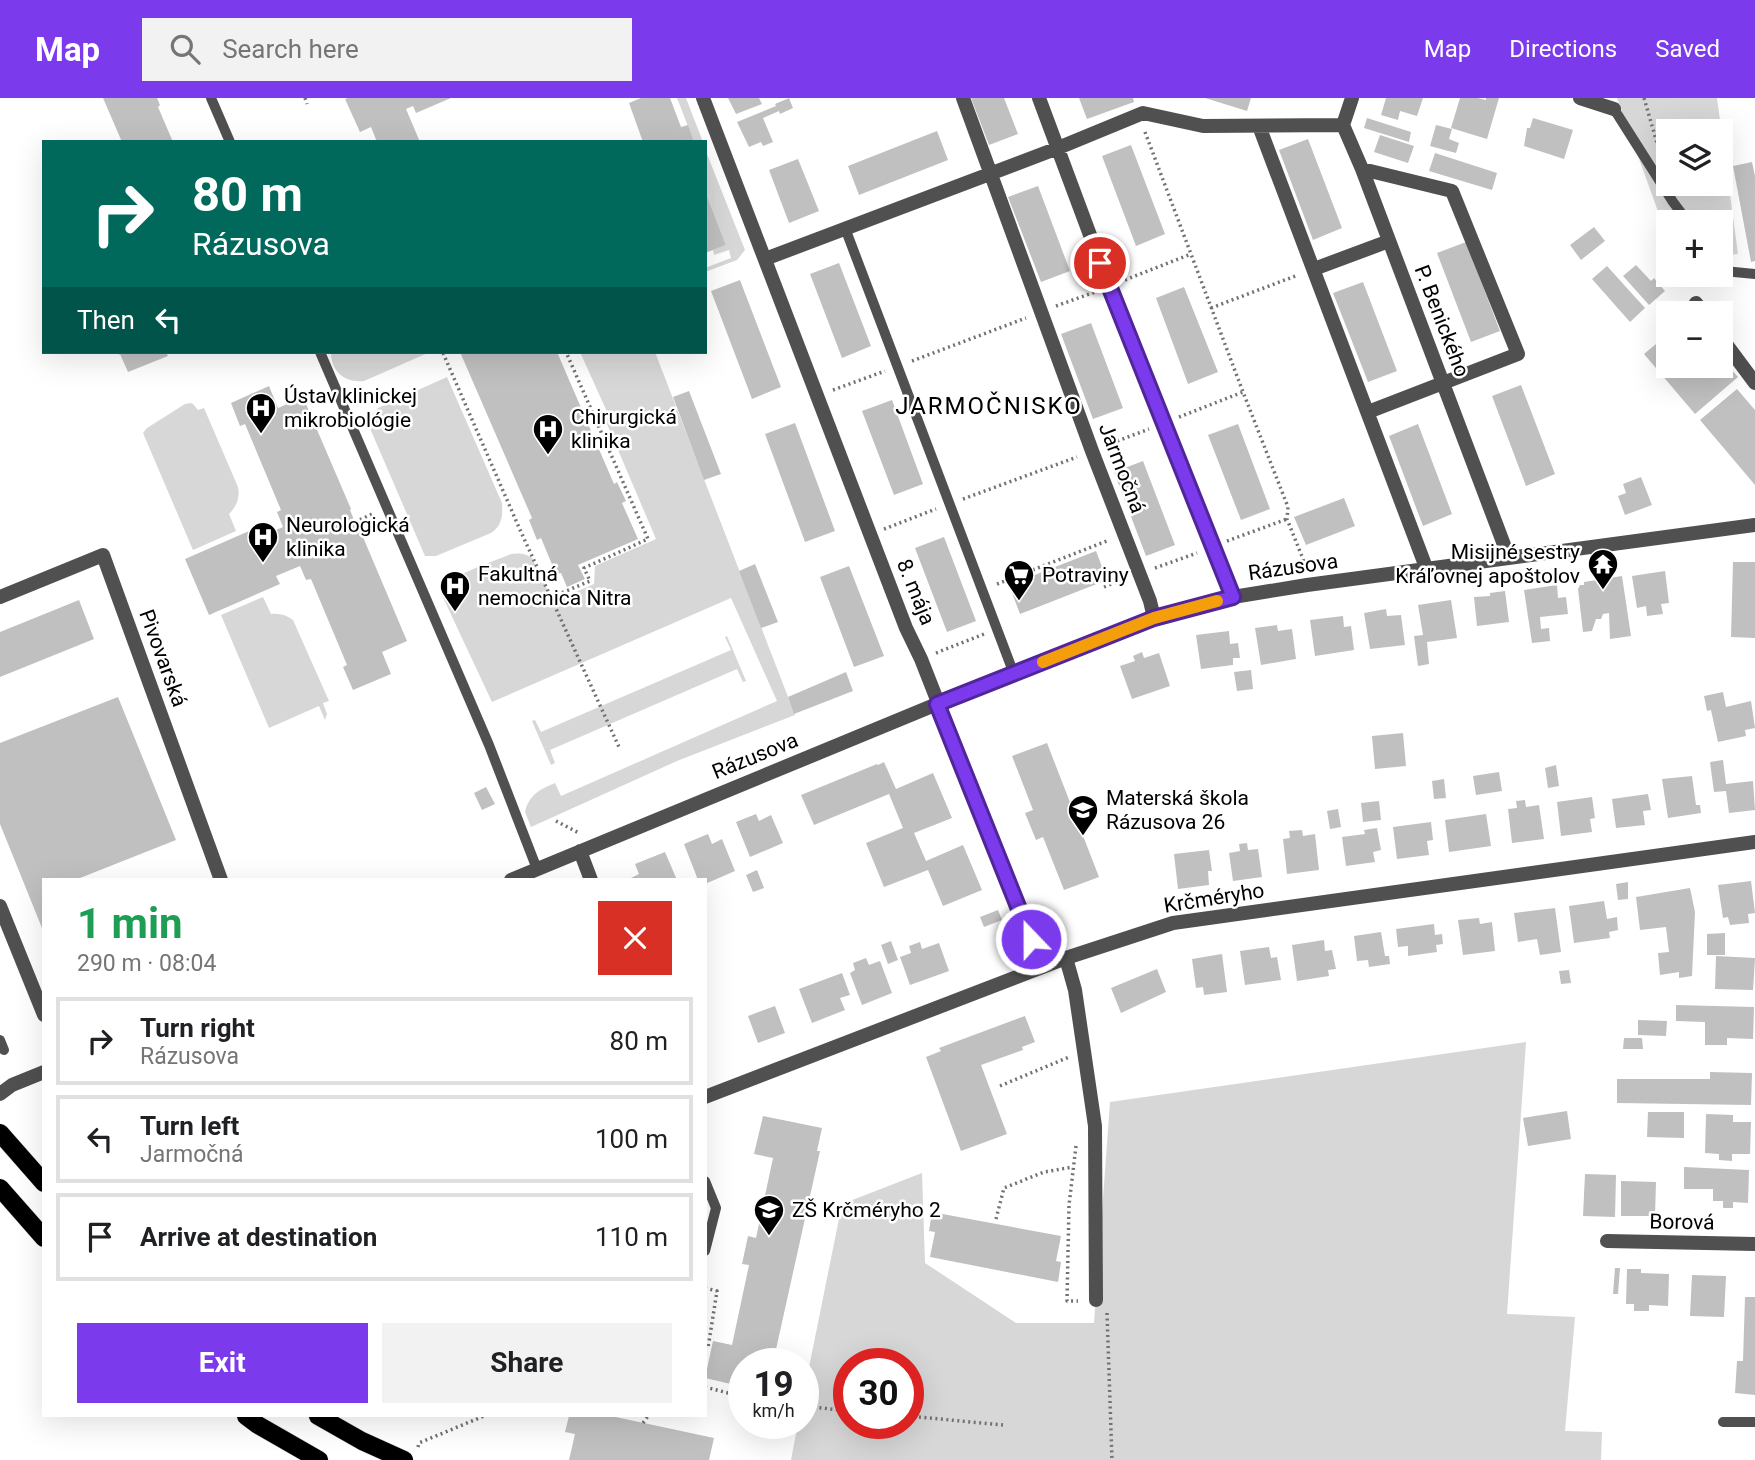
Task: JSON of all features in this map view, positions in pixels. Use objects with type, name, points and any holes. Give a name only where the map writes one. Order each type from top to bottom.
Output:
[{"type":"main road","points":[[0,1133],[42,1181]]},
{"type":"main road","points":[[0,1188],[42,1236]]},
{"type":"main road","points":[[247,1417],[319,1460]]},
{"type":"main road","points":[[320,1417],[362,1441],[409,1457]]},
{"type":"street","name":"8. mája","points":[[703,98],[906,628],[921,659],[1031,939]]},
{"type":"street","name":"Jarmočná","points":[[962,98],[1092,451],[1140,573],[1154,618]]},
{"type":"street","points":[[1039,98],[1108,286],[1233,597]]},
{"type":"street","points":[[765,259],[1143,113],[1203,125],[1343,125],[1352,98]]},
{"type":"street","points":[[1580,98],[1614,109]]},
{"type":"street","points":[[1259,125],[1427,570]]},
{"type":"street","name":"P. Benického","points":[[1343,125],[1508,558]]},
{"type":"street","points":[[1362,169],[1452,191],[1518,354],[1368,412]]},
{"type":"street","points":[[1314,269],[1389,241]]},
{"type":"street","points":[[1733,353],[1755,383]]},
{"type":"street","name":"Rázusova","points":[[516,878],[937,704],[1154,618],[1233,597],[1307,585],[1755,525]]},
{"type":"street","name":"Pivovarská","points":[[0,597],[103,555],[220,878]]},
{"type":"street","name":"Krčméryho","points":[[707,1096],[1066,958],[1172,923],[1755,842]]},
{"type":"street","points":[[580,851],[590,878]]},
{"type":"street","points":[[0,906],[42,1010]]},
{"type":"street","points":[[1066,958],[1075,990],[1096,1126],[1096,1300]]},
{"type":"street","points":[[0,1094],[12,1085],[42,1073]]},
{"type":"street","name":"Borová","points":[[1607,1241],[1755,1244]]},
{"type":"lane","points":[[211,98],[229,140]]},
{"type":"lane","points":[[1614,109],[1679,210]]},
{"type":"lane","points":[[845,228],[1014,674]]},
{"type":"lane","points":[[1733,272],[1755,274]]},
{"type":"lane","points":[[321,354],[489,745],[537,869]]},
{"type":"lane","points":[[707,1186],[716,1208],[707,1243]]},
{"type":"lane","points":[[1723,1422],[1755,1422]]},
{"type":"path","points":[[305,98],[307,104]]},
{"type":"path","points":[[1143,113],[1144,128],[1288,507],[1287,519],[1303,559],[1307,585]]},
{"type":"path","points":[[818,396],[1191,254]]},
{"type":"path","points":[[1212,307],[1314,269]]},
{"type":"path","points":[[443,354],[619,747]]},
{"type":"path","points":[[551,598],[590,581],[584,568],[648,539],[567,354]]},
{"type":"path","points":[[870,534],[1243,392]]},
{"type":"path","points":[[1140,573],[1287,519]]},
{"type":"path","points":[[982,590],[1104,542]]},
{"type":"path","points":[[1104,587],[1114,583]]},
{"type":"path","points":[[921,659],[997,629]]},
{"type":"path","points":[[556,821],[587,837]]},
{"type":"path","points":[[1000,1086],[1076,1054]]},
{"type":"path","points":[[1076,1142],[1069,1206],[1067,1301],[1107,1299],[1112,1460]]},
{"type":"path","points":[[996,1219],[1004,1188],[1044,1172],[1073,1167]]},
{"type":"path","points":[[707,1289],[717,1292],[708,1348]]},
{"type":"path","points":[[707,1387],[728,1392]]},
{"type":"path","points":[[409,1457],[419,1443],[482,1417]]},
{"type":"path","points":[[643,1423],[647,1417]]},
{"type":"path","points":[[924,1417],[1003,1424]]},
{"type":"shaded area","points":[[677,98],[686,98],[702,140],[693,140]]},
{"type":"shaded area","points":[[1617,98],[1717,98],[1720,119],[1656,119],[1656,196],[1730,196],[1732,210],[1658,210]]},
{"type":"shaded area","points":[[707,154],[745,250],[737,260],[707,271],[707,267],[731,258],[729,250],[714,255],[713,250],[726,245],[707,196]]},
{"type":"shaded area","points":[[1733,217],[1738,254],[1733,255]]},
{"type":"shaded area","points":[[331,354],[425,354],[364,381],[351,380],[340,375]]},
{"type":"shaded area","points":[[581,354],[656,354],[795,715],[677,761],[531,827],[525,812],[527,806],[536,793],[545,788],[555,783],[561,796],[777,701],[731,598],[492,702],[440,591],[445,585],[461,574],[483,565],[511,554],[522,554],[532,558],[553,602],[594,584],[595,566],[656,539],[604,417],[608,414]]},
{"type":"shaded area","points":[[447,377],[502,503],[502,516],[500,524],[491,533],[436,556],[425,556],[369,426],[370,417],[378,408]]},
{"type":"shaded area","points":[[190,403],[198,410],[204,408],[239,491],[237,502],[229,514],[236,531],[193,550],[143,433]]},
{"type":"shaded area","points":[[263,597],[271,614],[283,615],[293,620],[329,701],[323,703],[327,714],[325,720],[319,706],[269,728],[221,615]]},
{"type":"shaded area","points":[[727,636],[746,681],[743,682],[737,669],[550,750],[555,763],[551,765],[532,721],[535,720],[541,732],[731,650],[725,637]]},
{"type":"shaded area","points":[[1526,1042],[1507,1314],[1575,1317],[1565,1431],[1602,1432],[1601,1460],[791,1460],[795,1439],[819,1439],[819,1348],[813,1348],[842,1204],[922,1173],[925,1263],[1016,1323],[1094,1323],[1110,1102]]},
{"type":"building","points":[[103,98],[157,98],[160,105],[158,107],[172,140],[121,140]]},
{"type":"building","points":[[451,98],[416,113],[413,106],[406,109],[419,140],[376,140],[371,127],[360,132],[345,99]]},
{"type":"building","points":[[641,98],[670,98],[681,127],[688,125],[693,140],[642,140],[629,103]]},
{"type":"building","points":[[728,98],[759,98],[762,104],[736,114]]},
{"type":"building","points":[[789,98],[793,108],[763,118],[773,142],[763,146],[761,142],[749,147],[737,122]]},
{"type":"building","points":[[971,98],[1004,98],[1018,134],[989,145]]},
{"type":"building","points":[[1079,98],[1133,98],[1134,102],[1087,119]]},
{"type":"building","points":[[1205,98],[1251,98],[1247,111]]},
{"type":"building","points":[[1386,98],[1423,98],[1417,116],[1400,111],[1398,120],[1381,115]]},
{"type":"building","points":[[1460,98],[1499,98],[1487,139],[1451,128]]},
{"type":"building","points":[[1367,118],[1411,132],[1409,142],[1364,128]]},
{"type":"building","points":[[1533,118],[1573,130],[1564,159],[1524,146],[1527,128],[1530,128]]},
{"type":"building","points":[[1436,125],[1452,129],[1449,139],[1459,143],[1456,153],[1430,146]]},
{"type":"building","points":[[937,131],[948,160],[859,195],[848,166]]},
{"type":"building","points":[[1380,135],[1414,146],[1408,163],[1374,152]]},
{"type":"building","points":[[1308,139],[1342,228],[1313,240],[1279,150]]},
{"type":"building","points":[[1131,145],[1165,234],[1136,246],[1102,156]]},
{"type":"building","points":[[1435,153],[1497,173],[1492,190],[1429,171]]},
{"type":"building","points":[[798,159],[819,211],[789,223],[769,170]]},
{"type":"building","points":[[1752,162],[1755,176],[1755,261],[1751,262],[1733,166]]},
{"type":"building","points":[[1038,186],[1070,271],[1041,282],[1008,197]]},
{"type":"building","points":[[707,196],[726,245],[707,252]]},
{"type":"building","points":[[1594,227],[1605,241],[1581,260],[1570,245]]},
{"type":"building","points":[[1466,242],[1500,331],[1471,342],[1437,253]]},
{"type":"building","points":[[839,263],[871,346],[842,358],[810,274]]},
{"type":"building","points":[[1636,265],[1651,281],[1654,278],[1656,287],[1662,287],[1665,291],[1649,305],[1623,276]]},
{"type":"building","points":[[1607,266],[1645,308],[1630,322],[1592,279]]},
{"type":"building","points":[[740,280],[781,387],[752,399],[711,291]]},
{"type":"building","points":[[1363,282],[1397,371],[1368,382],[1333,293]]},
{"type":"building","points":[[1184,287],[1218,372],[1188,384],[1156,298]]},
{"type":"building","points":[[1091,323],[1123,408],[1093,419],[1061,334]]},
{"type":"building","points":[[1656,344],[1656,368],[1644,354]]},
{"type":"building","points":[[120,354],[168,356],[128,372]]},
{"type":"building","points":[[461,354],[558,354],[614,484],[617,482],[626,501],[622,503],[638,539],[578,565],[585,579],[567,587],[561,573],[556,574],[541,538],[537,540],[529,520],[532,518]]},
{"type":"building","points":[[1733,371],[1738,377],[1695,414],[1664,378],[1733,378]]},
{"type":"building","points":[[1521,385],[1555,474],[1526,486],[1492,396]]},
{"type":"building","points":[[269,386],[278,408],[303,397],[407,641],[382,652],[391,674],[353,690],[343,667],[347,665],[311,579],[306,580],[300,566],[276,576],[280,584],[209,615],[185,559],[256,528],[263,545],[275,540],[271,532],[283,527],[277,512],[281,510],[245,424],[240,426],[231,403]]},
{"type":"building","points":[[1737,389],[1755,410],[1755,485],[1700,420]]},
{"type":"building","points":[[689,391],[721,474],[704,480],[673,397]]},
{"type":"building","points":[[892,400],[923,484],[894,495],[862,411]]},
{"type":"building","points":[[795,423],[835,531],[805,542],[765,434]]},
{"type":"building","points":[[1238,424],[1270,509],[1241,520],[1208,435]]},
{"type":"building","points":[[1418,424],[1452,514],[1423,526],[1389,436]]},
{"type":"building","points":[[1143,461],[1175,545],[1146,556],[1114,472]]},
{"type":"building","points":[[1641,477],[1652,505],[1625,515],[1618,496],[1626,493],[1623,484]]},
{"type":"building","points":[[1344,498],[1355,526],[1306,545],[1294,517]]},
{"type":"building","points":[[944,537],[976,621],[947,632],[915,548]]},
{"type":"building","points":[[1096,551],[1107,580],[1020,614],[1009,585]]},
{"type":"building","points":[[1733,562],[1755,562],[1755,638],[1731,637]]},
{"type":"building","points":[[755,564],[778,622],[761,628],[739,571]]},
{"type":"building","points":[[849,566],[884,656],[854,667],[820,577]]},
{"type":"building","points":[[1665,571],[1669,603],[1661,604],[1663,614],[1647,616],[1646,606],[1637,608],[1632,576]]},
{"type":"building","points":[[1622,576],[1631,636],[1610,639],[1609,613],[1596,619],[1592,631],[1583,632],[1578,589],[1580,585]]},
{"type":"building","points":[[1557,585],[1558,598],[1566,597],[1568,614],[1540,617],[1541,629],[1549,628],[1550,641],[1532,643],[1524,590]]},
{"type":"building","points":[[1505,591],[1509,622],[1477,626],[1474,597]]},
{"type":"building","points":[[79,600],[94,639],[0,677],[0,632]]},
{"type":"building","points":[[1451,600],[1457,638],[1427,642],[1429,664],[1418,666],[1414,636],[1423,635],[1418,605]]},
{"type":"building","points":[[1386,609],[1387,616],[1401,615],[1405,645],[1370,649],[1364,613]]},
{"type":"building","points":[[1343,616],[1344,627],[1351,626],[1354,650],[1315,656],[1310,620]]},
{"type":"building","points":[[1277,625],[1278,631],[1292,629],[1296,659],[1261,665],[1255,628]]},
{"type":"building","points":[[1229,631],[1230,644],[1238,643],[1240,658],[1233,658],[1233,665],[1201,669],[1196,635]]},
{"type":"building","points":[[1142,652],[1144,658],[1159,653],[1170,686],[1132,699],[1120,666],[1135,661],[1133,656]]},
{"type":"building","points":[[1251,670],[1253,689],[1237,691],[1234,672]]},
{"type":"building","points":[[846,672],[853,691],[794,714],[788,697]]},
{"type":"building","points":[[1723,692],[1726,707],[1751,701],[1755,728],[1745,730],[1746,736],[1718,742],[1711,710],[1707,711],[1704,696]]},
{"type":"building","points":[[118,697],[176,840],[80,878],[42,878],[42,928],[0,824],[0,743]]},
{"type":"building","points":[[1403,733],[1406,766],[1375,769],[1372,736]]},
{"type":"building","points":[[1047,743],[1099,877],[1064,890],[1043,837],[1036,840],[1025,813],[1033,810],[1012,756]]},
{"type":"building","points":[[1723,760],[1726,784],[1753,781],[1755,810],[1729,813],[1726,791],[1714,792],[1710,762]]},
{"type":"building","points":[[884,762],[896,789],[933,773],[952,818],[914,833],[926,861],[963,845],[982,890],[943,906],[928,870],[884,887],[866,843],[903,828],[889,794],[814,825],[801,795]]},
{"type":"building","points":[[1556,765],[1559,786],[1548,788],[1545,768]]},
{"type":"building","points":[[1499,772],[1502,791],[1476,795],[1473,776]]},
{"type":"building","points":[[1692,776],[1696,805],[1700,805],[1701,813],[1668,818],[1662,779]]},
{"type":"building","points":[[1444,779],[1446,798],[1434,799],[1432,781]]},
{"type":"building","points":[[486,787],[495,804],[482,810],[474,793]]},
{"type":"building","points":[[1648,794],[1651,810],[1643,811],[1645,825],[1616,828],[1612,799]]},
{"type":"building","points":[[1592,797],[1595,818],[1590,819],[1592,832],[1561,836],[1557,802]]},
{"type":"building","points":[[1525,800],[1526,807],[1539,805],[1544,839],[1512,843],[1508,809],[1517,808],[1516,801]]},
{"type":"building","points":[[1379,801],[1381,820],[1363,822],[1361,803]]},
{"type":"building","points":[[1338,809],[1341,827],[1330,829],[1327,811]]},
{"type":"building","points":[[756,814],[759,821],[771,815],[783,843],[750,857],[736,822]]},
{"type":"building","points":[[1486,814],[1491,846],[1449,852],[1445,820]]},
{"type":"building","points":[[1431,822],[1433,840],[1427,841],[1429,855],[1397,859],[1393,827]]},
{"type":"building","points":[[1377,828],[1381,850],[1373,852],[1375,862],[1346,866],[1342,837],[1365,834],[1364,830]]},
{"type":"building","points":[[1302,830],[1303,836],[1315,834],[1319,870],[1287,874],[1283,839],[1290,838],[1289,831]]},
{"type":"building","points":[[708,834],[712,844],[722,839],[735,871],[707,883],[707,878],[697,878],[684,844]]},
{"type":"building","points":[[1247,843],[1248,850],[1258,849],[1262,877],[1233,881],[1229,853],[1240,851],[1239,844]]},
{"type":"building","points":[[1209,850],[1212,871],[1208,871],[1209,885],[1178,889],[1174,854]]},
{"type":"building","points":[[665,852],[676,878],[631,878],[639,874],[635,864]]},
{"type":"building","points":[[757,870],[764,888],[753,892],[746,875]]},
{"type":"building","points":[[1751,881],[1755,913],[1748,914],[1749,923],[1730,925],[1728,917],[1723,918],[1718,885]]},
{"type":"building","points":[[1628,882],[1628,899],[1618,900],[1616,884]]},
{"type":"building","points":[[1690,888],[1695,912],[1692,976],[1679,978],[1679,972],[1660,975],[1658,953],[1669,952],[1666,927],[1640,930],[1636,897]]},
{"type":"building","points":[[1604,901],[1607,919],[1617,917],[1618,930],[1609,932],[1610,938],[1574,943],[1569,906]]},
{"type":"building","points":[[1555,908],[1561,952],[1540,955],[1537,939],[1518,942],[1514,913]]},
{"type":"building","points":[[998,910],[1002,920],[984,927],[980,917]]},
{"type":"building","points":[[1479,918],[1480,924],[1492,922],[1495,951],[1463,955],[1458,920]]},
{"type":"building","points":[[1434,924],[1435,935],[1442,934],[1443,944],[1436,945],[1437,952],[1408,956],[1408,946],[1398,947],[1396,929]]},
{"type":"building","points":[[1381,932],[1385,956],[1389,956],[1390,964],[1369,967],[1368,960],[1357,961],[1354,936]]},
{"type":"building","points":[[1725,933],[1725,955],[1707,955],[1707,934]]},
{"type":"building","points":[[1324,940],[1325,951],[1332,950],[1336,969],[1328,970],[1329,976],[1297,981],[1292,945]]},
{"type":"building","points":[[891,941],[898,960],[888,964],[881,945]]},
{"type":"building","points":[[920,942],[922,949],[939,943],[949,971],[910,985],[900,957],[911,953],[909,946]]},
{"type":"building","points":[[1269,947],[1271,958],[1277,957],[1281,980],[1245,985],[1240,951]]},
{"type":"building","points":[[1222,954],[1227,992],[1204,995],[1203,987],[1196,988],[1192,959]]},
{"type":"building","points":[[1716,956],[1755,958],[1753,990],[1715,989]]},
{"type":"building","points":[[866,958],[869,965],[880,961],[892,993],[862,1005],[850,973],[855,970],[853,963]]},
{"type":"building","points":[[1157,969],[1166,992],[1121,1013],[1111,988]]},
{"type":"building","points":[[1569,970],[1571,983],[1561,984],[1559,971]]},
{"type":"building","points":[[842,973],[850,995],[840,998],[845,1010],[812,1023],[799,989]]},
{"type":"building","points":[[1676,1005],[1754,1007],[1753,1039],[1727,1038],[1727,1045],[1705,1045],[1705,1022],[1676,1021]]},
{"type":"building","points":[[775,1006],[785,1033],[758,1043],[748,1016]]},
{"type":"building","points":[[1025,1016],[1035,1042],[1022,1047],[1023,1050],[981,1065],[1007,1134],[961,1151],[926,1057],[941,1051],[939,1048]]},
{"type":"building","points":[[1638,1020],[1667,1021],[1666,1036],[1638,1035]]},
{"type":"building","points":[[1624,1038],[1642,1038],[1643,1049],[1623,1049]]},
{"type":"building","points":[[1710,1072],[1752,1073],[1751,1105],[1617,1103],[1617,1079],[1710,1079]]},
{"type":"building","points":[[1567,1111],[1571,1139],[1528,1146],[1523,1118]]},
{"type":"building","points":[[1648,1112],[1684,1112],[1684,1138],[1647,1137]]},
{"type":"building","points":[[1706,1114],[1733,1115],[1733,1122],[1751,1122],[1750,1154],[1732,1154],[1732,1161],[1719,1160],[1719,1154],[1705,1153]]},
{"type":"building","points":[[763,1116],[822,1128],[817,1151],[820,1151],[776,1348],[728,1348],[728,1383],[707,1378],[713,1341],[732,1345],[749,1265],[742,1264],[748,1236],[756,1238],[773,1158],[754,1154]]},
{"type":"building","points":[[1684,1167],[1749,1170],[1748,1203],[1733,1202],[1733,1208],[1723,1208],[1723,1201],[1713,1201],[1713,1189],[1684,1189]]},
{"type":"building","points":[[1585,1174],[1616,1175],[1615,1217],[1583,1216]]},
{"type":"building","points":[[1621,1181],[1656,1182],[1655,1216],[1621,1216]]},
{"type":"building","points":[[932,1212],[1061,1236],[1056,1261],[1061,1262],[1058,1282],[930,1257],[935,1232],[929,1231]]},
{"type":"building","points":[[1615,1268],[1620,1268],[1618,1294],[1613,1294]]},
{"type":"building","points":[[1627,1269],[1641,1269],[1641,1273],[1669,1274],[1668,1306],[1649,1305],[1649,1311],[1634,1311],[1634,1304],[1626,1304]]},
{"type":"building","points":[[1692,1275],[1726,1276],[1724,1317],[1690,1316]]},
{"type":"building","points":[[1745,1297],[1755,1297],[1755,1395],[1735,1393],[1737,1361],[1743,1361]]},
{"type":"building","points":[[569,1417],[616,1417],[714,1438],[709,1460],[569,1460],[575,1434],[565,1432]]},
{"type":"slow traffic","points":[[1043,662],[1154,618],[1217,601]]},
{"type":"place","name":"Ústav klinickej mikrobiológie","points":[[261,435]]},
{"type":"place","name":"Chirurgická klinika","points":[[548,456]]},
{"type":"place","name":"Neurologická klinika","points":[[263,564]]},
{"type":"place","name":"Misijné sestry Kráľovnej apoštolov","points":[[1603,591]]},
{"type":"place","name":"Potraviny","points":[[1019,602]]},
{"type":"place","name":"Fakultná nemocnica Nitra","points":[[455,613]]},
{"type":"place","name":"Materská škola Rázusova 26","points":[[1083,837]]},
{"type":"place","name":"ZŠ Krčméryho 2","points":[[769,1237]]},
{"type":"district","name":"JARMOČNISKO","points":[[989,406]]},
{"type":"route","points":[[1031,939],[937,704],[1154,618],[1233,597],[1100,263]]}]
